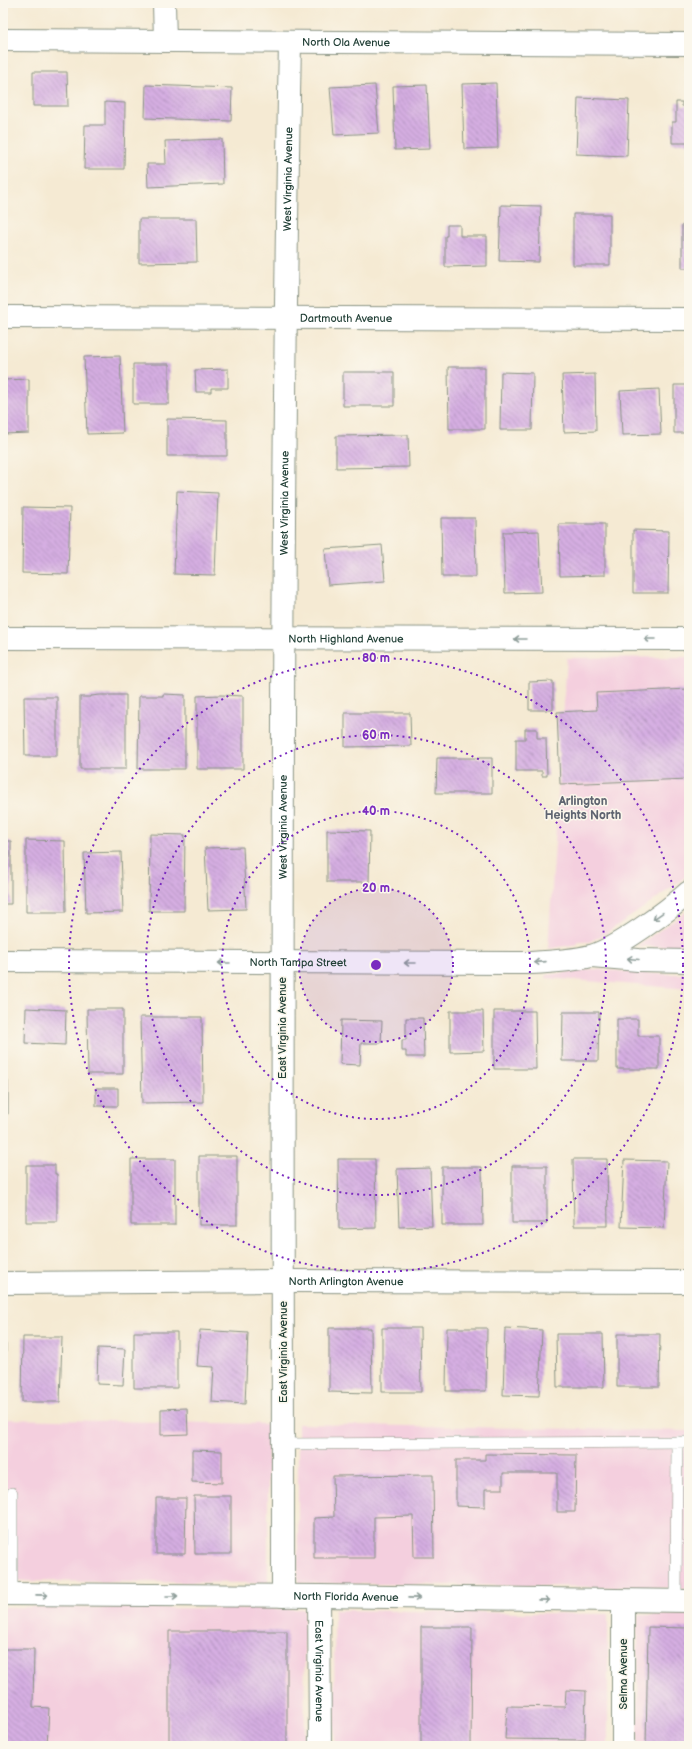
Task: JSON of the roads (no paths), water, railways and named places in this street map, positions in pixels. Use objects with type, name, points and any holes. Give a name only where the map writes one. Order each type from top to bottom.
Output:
[{"type":"street","points":[[164,3],[165,42]]},
{"type":"street","name":"North Ola Avenue","points":[[3,40],[689,44]]},
{"type":"street","name":"West Virginia Avenue","points":[[282,963],[285,318],[290,42]]},
{"type":"street","name":"Dartmouth Avenue","points":[[3,317],[689,319]]},
{"type":"street","name":"North Highland Avenue","points":[[3,638],[689,639]]},
{"type":"street","name":"North Tampa Street","points":[[592,956],[611,947],[689,892]]},
{"type":"street","name":"North Tampa Street","points":[[3,961],[530,963],[592,956],[638,960],[689,961]]},
{"type":"street","name":"East Virginia Avenue","points":[[282,963],[283,1596]]},
{"type":"street","name":"North Arlington Avenue","points":[[3,1283],[283,1280],[689,1282]]},
{"type":"street","name":"North Florida Avenue","points":[[7,1594],[319,1596],[682,1602]]},
{"type":"street","name":"East Virginia Avenue","points":[[319,1596],[320,1746]]},
{"type":"street","name":"Selma Avenue","points":[[623,1602],[623,1746]]},
{"type":"lane","points":[[677,1442],[682,1602]]},
{"type":"lane","points":[[283,1444],[689,1442]]},
{"type":"lane","points":[[7,1594],[12,1493]]},
{"type":"district","name":"Arlington Heights North","points":[[583,808]]}]
